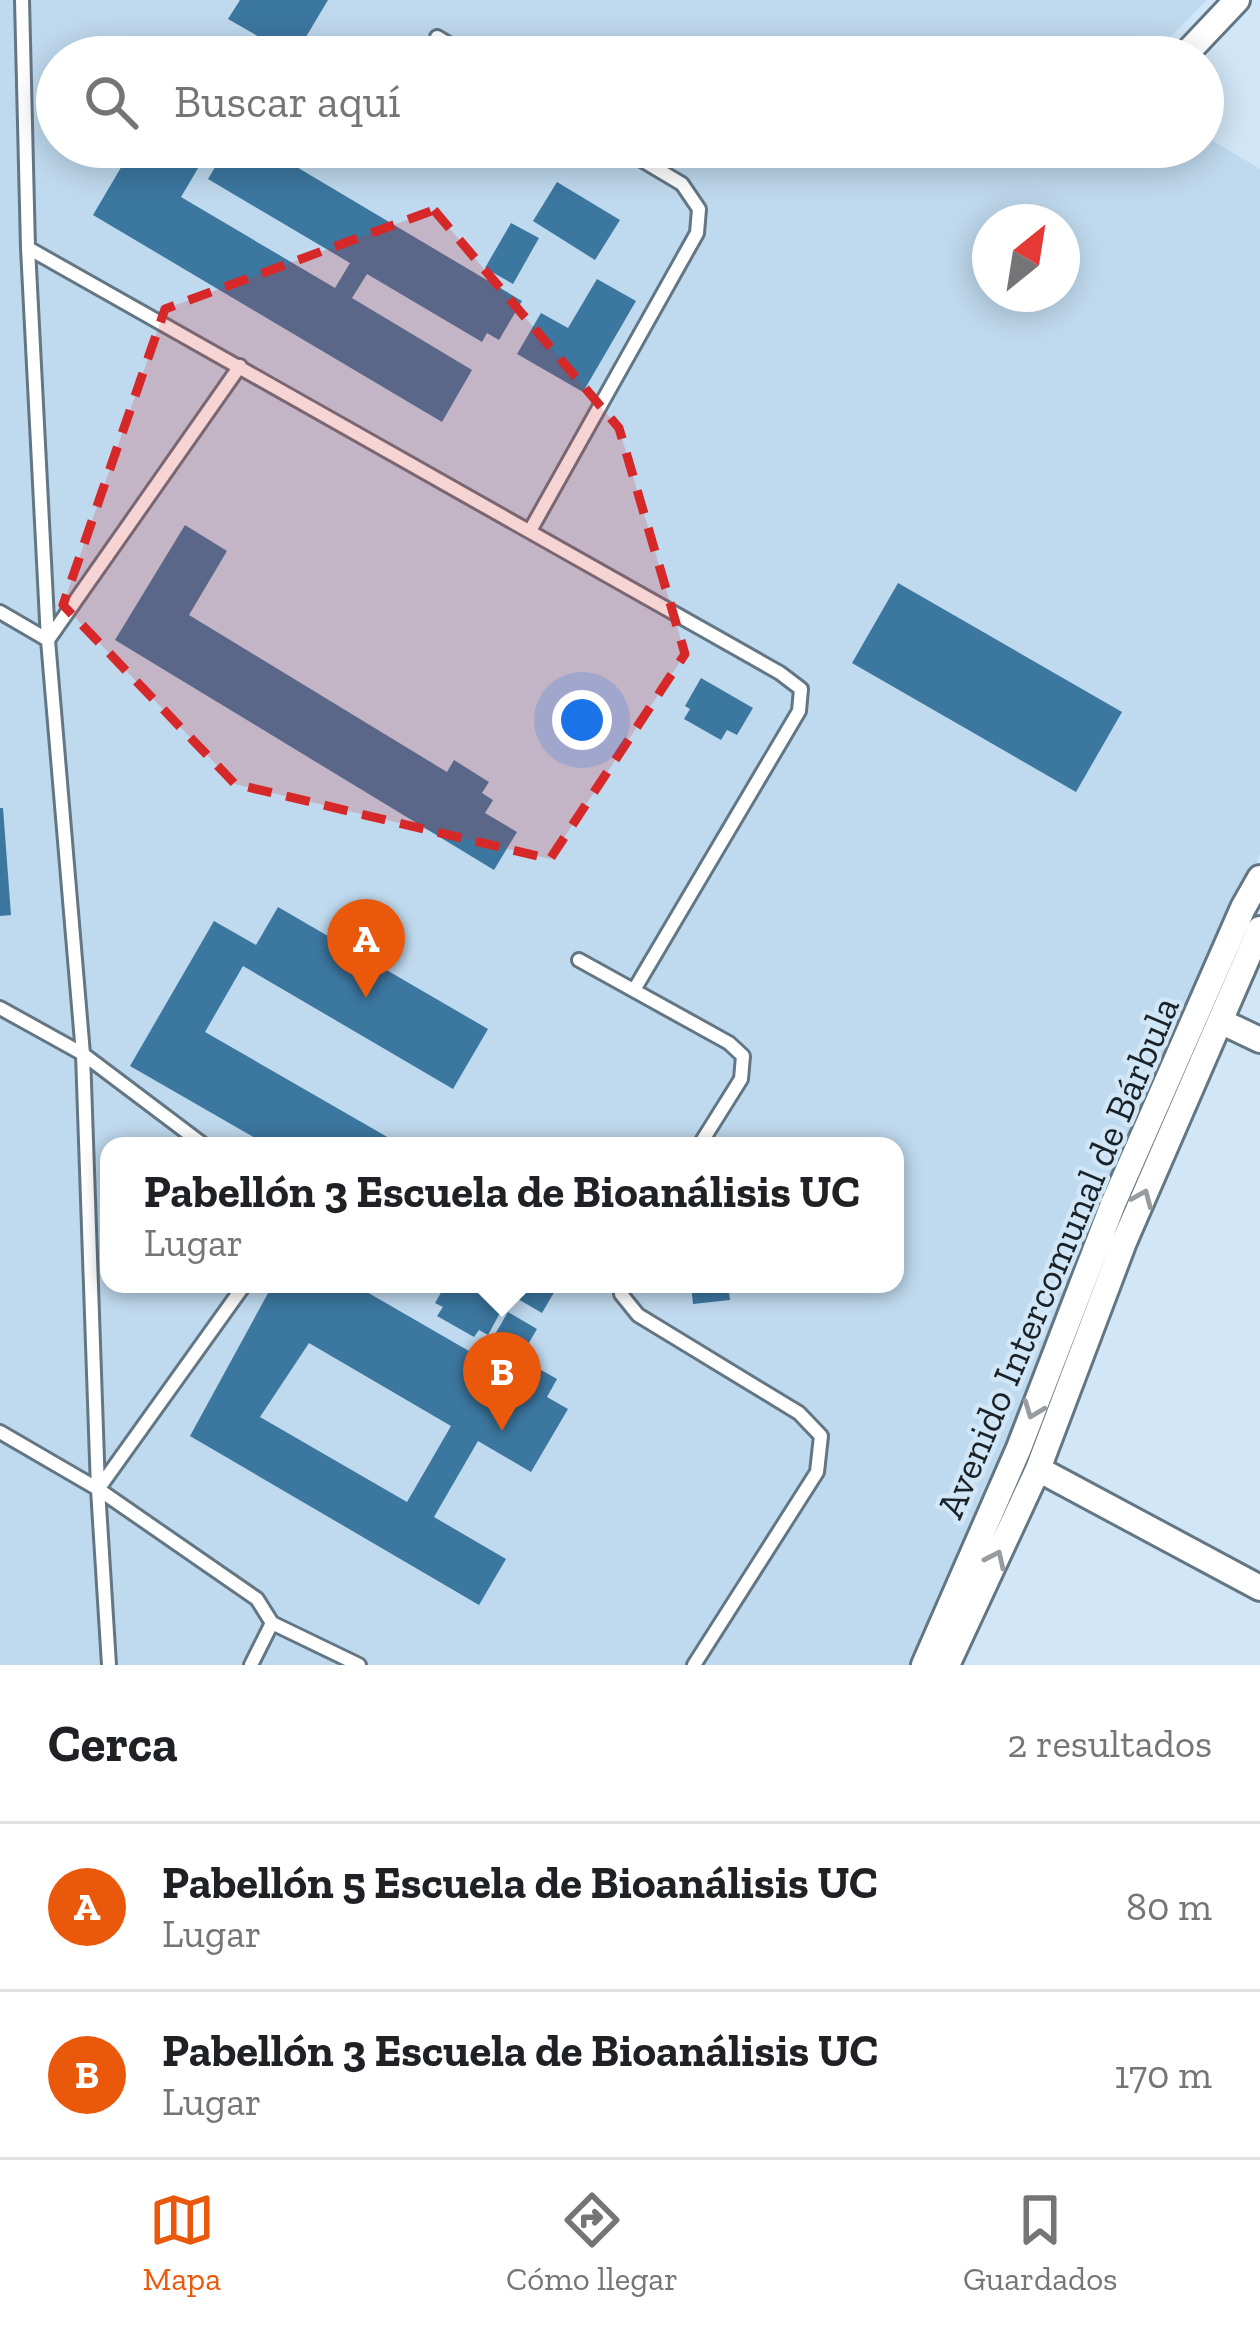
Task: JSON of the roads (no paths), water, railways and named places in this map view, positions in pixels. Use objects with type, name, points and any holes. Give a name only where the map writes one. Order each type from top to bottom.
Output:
[{"type":"street","points":[[1203,36],[1237,0]]},
{"type":"street","name":"Avenido Intercomunal de Bárbula","points":[[924,1665],[1018,1448],[1113,1204],[1260,878]]},
{"type":"street","name":"Avenido Intercomunal de Bárbula","points":[[947,1665],[1038,1468],[1124,1243],[1260,929]]},
{"type":"street","points":[[1220,1021],[1260,1040]]},
{"type":"street","points":[[1038,1468],[1260,1588]]},
{"type":"lane","points":[[22,0],[28,248],[48,640],[83,1054],[109,1665]]},
{"type":"lane","points":[[531,529],[697,233],[700,209],[682,184],[655,168]]},
{"type":"lane","points":[[28,248],[531,529],[801,689],[799,711],[634,990]]},
{"type":"lane","points":[[48,640],[240,366]]},
{"type":"lane","points":[[0,612],[48,640]]},
{"type":"lane","points":[[579,960],[729,1043],[743,1056],[741,1079],[705,1137]]},
{"type":"lane","points":[[0,1008],[83,1054],[193,1137]]},
{"type":"lane","points":[[98,1490],[239,1293]]},
{"type":"lane","points":[[621,1293],[638,1315],[800,1413],[821,1436],[818,1472],[694,1665]]},
{"type":"lane","points":[[0,1432],[98,1490],[256,1599],[272,1623],[359,1665]]},
{"type":"lane","points":[[251,1665],[272,1623]]},
{"type":"place","name":"Pabellón 5 Escuela de Bioanálisis UC","points":[[366,998]]},
{"type":"place","name":"Pabellón 3 Escuela de Bioanálisis UC","points":[[502,1431]]}]
